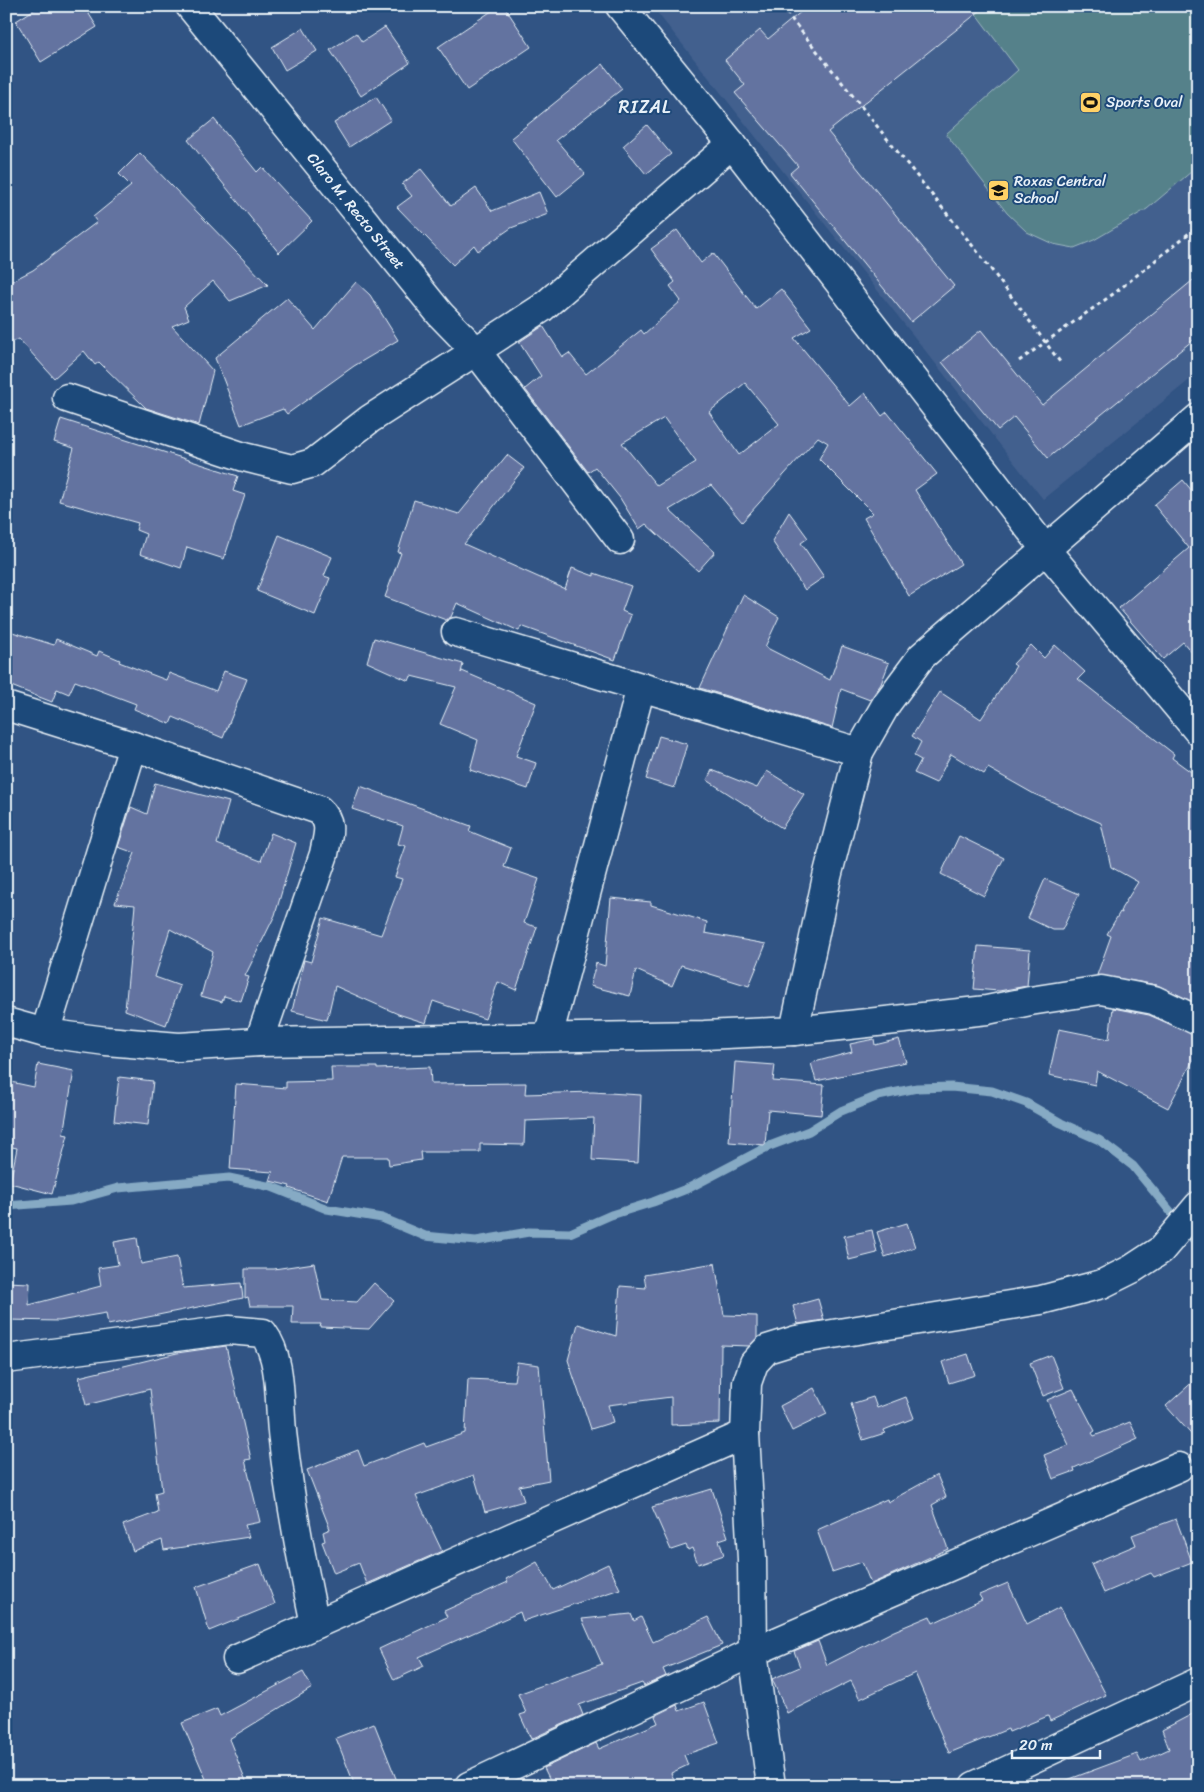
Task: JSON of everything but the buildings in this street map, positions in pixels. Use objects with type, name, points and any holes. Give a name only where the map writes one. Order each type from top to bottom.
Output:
[{"type":"street","name":"Claro M. Recto Street","points":[[190,6],[440,314],[476,351],[620,540]]},
{"type":"street","points":[[620,6],[732,144],[1046,550],[1198,731]]},
{"type":"street","points":[[67,398],[244,457],[292,469],[313,463],[370,419],[542,308],[732,144]]},
{"type":"street","points":[[794,1031],[827,877],[858,752],[887,703],[922,656],[1198,418]]},
{"type":"street","points":[[456,632],[858,752]]},
{"type":"street","points":[[548,1037],[641,687]]},
{"type":"street","points":[[6,706],[133,746],[319,810],[329,824],[324,854],[258,1042]]},
{"type":"street","points":[[44,1033],[133,746]]},
{"type":"street","points":[[6,1022],[44,1033],[106,1041],[178,1047],[258,1042],[794,1031],[986,1010],[1030,1000],[1101,990],[1154,1000],[1198,1021]]},
{"type":"street","points":[[772,1786],[753,1652],[752,1559],[745,1434],[747,1383],[754,1363],[767,1349],[796,1340],[1041,1300],[1102,1284],[1132,1269],[1162,1250],[1197,1206]]},
{"type":"street","points":[[6,1359],[229,1330],[263,1333],[271,1344],[276,1365],[288,1478],[299,1546],[315,1624]]},
{"type":"street","points":[[238,1659],[745,1434]]},
{"type":"street","points":[[469,1786],[753,1652],[1178,1467]]},
{"type":"street","points":[[974,1786],[1198,1682]]},
{"type":"path","points":[[781,6],[984,260],[1060,362]]},
{"type":"path","points":[[1019,361],[1116,292],[1198,226]]},
{"type":"shaded area","name":"Roxas Central School","points":[[652,6],[1198,6],[1198,373],[1043,499]]},
{"type":"green space","name":"Sports Oval","points":[[970,6],[1198,6],[1198,166],[1147,209],[1094,240],[1074,248],[1053,244],[1027,232],[1007,213],[946,134],[1018,70]]},
{"type":"waterway","points":[[6,1206],[71,1201],[118,1188],[229,1178],[272,1187],[327,1209],[382,1218],[425,1236],[476,1241],[529,1232],[570,1233],[611,1215],[689,1188],[767,1147],[809,1131],[841,1111],[878,1096],[917,1088],[951,1087],[992,1091],[1026,1103],[1061,1123],[1099,1140],[1133,1166],[1198,1245]]},
{"type":"place","name":"Sports Oval","points":[[1090,102]]},
{"type":"place","name":"Roxas Central School","points":[[998,190]]},
{"type":"district","name":"RIZAL","points":[[645,107]]}]
